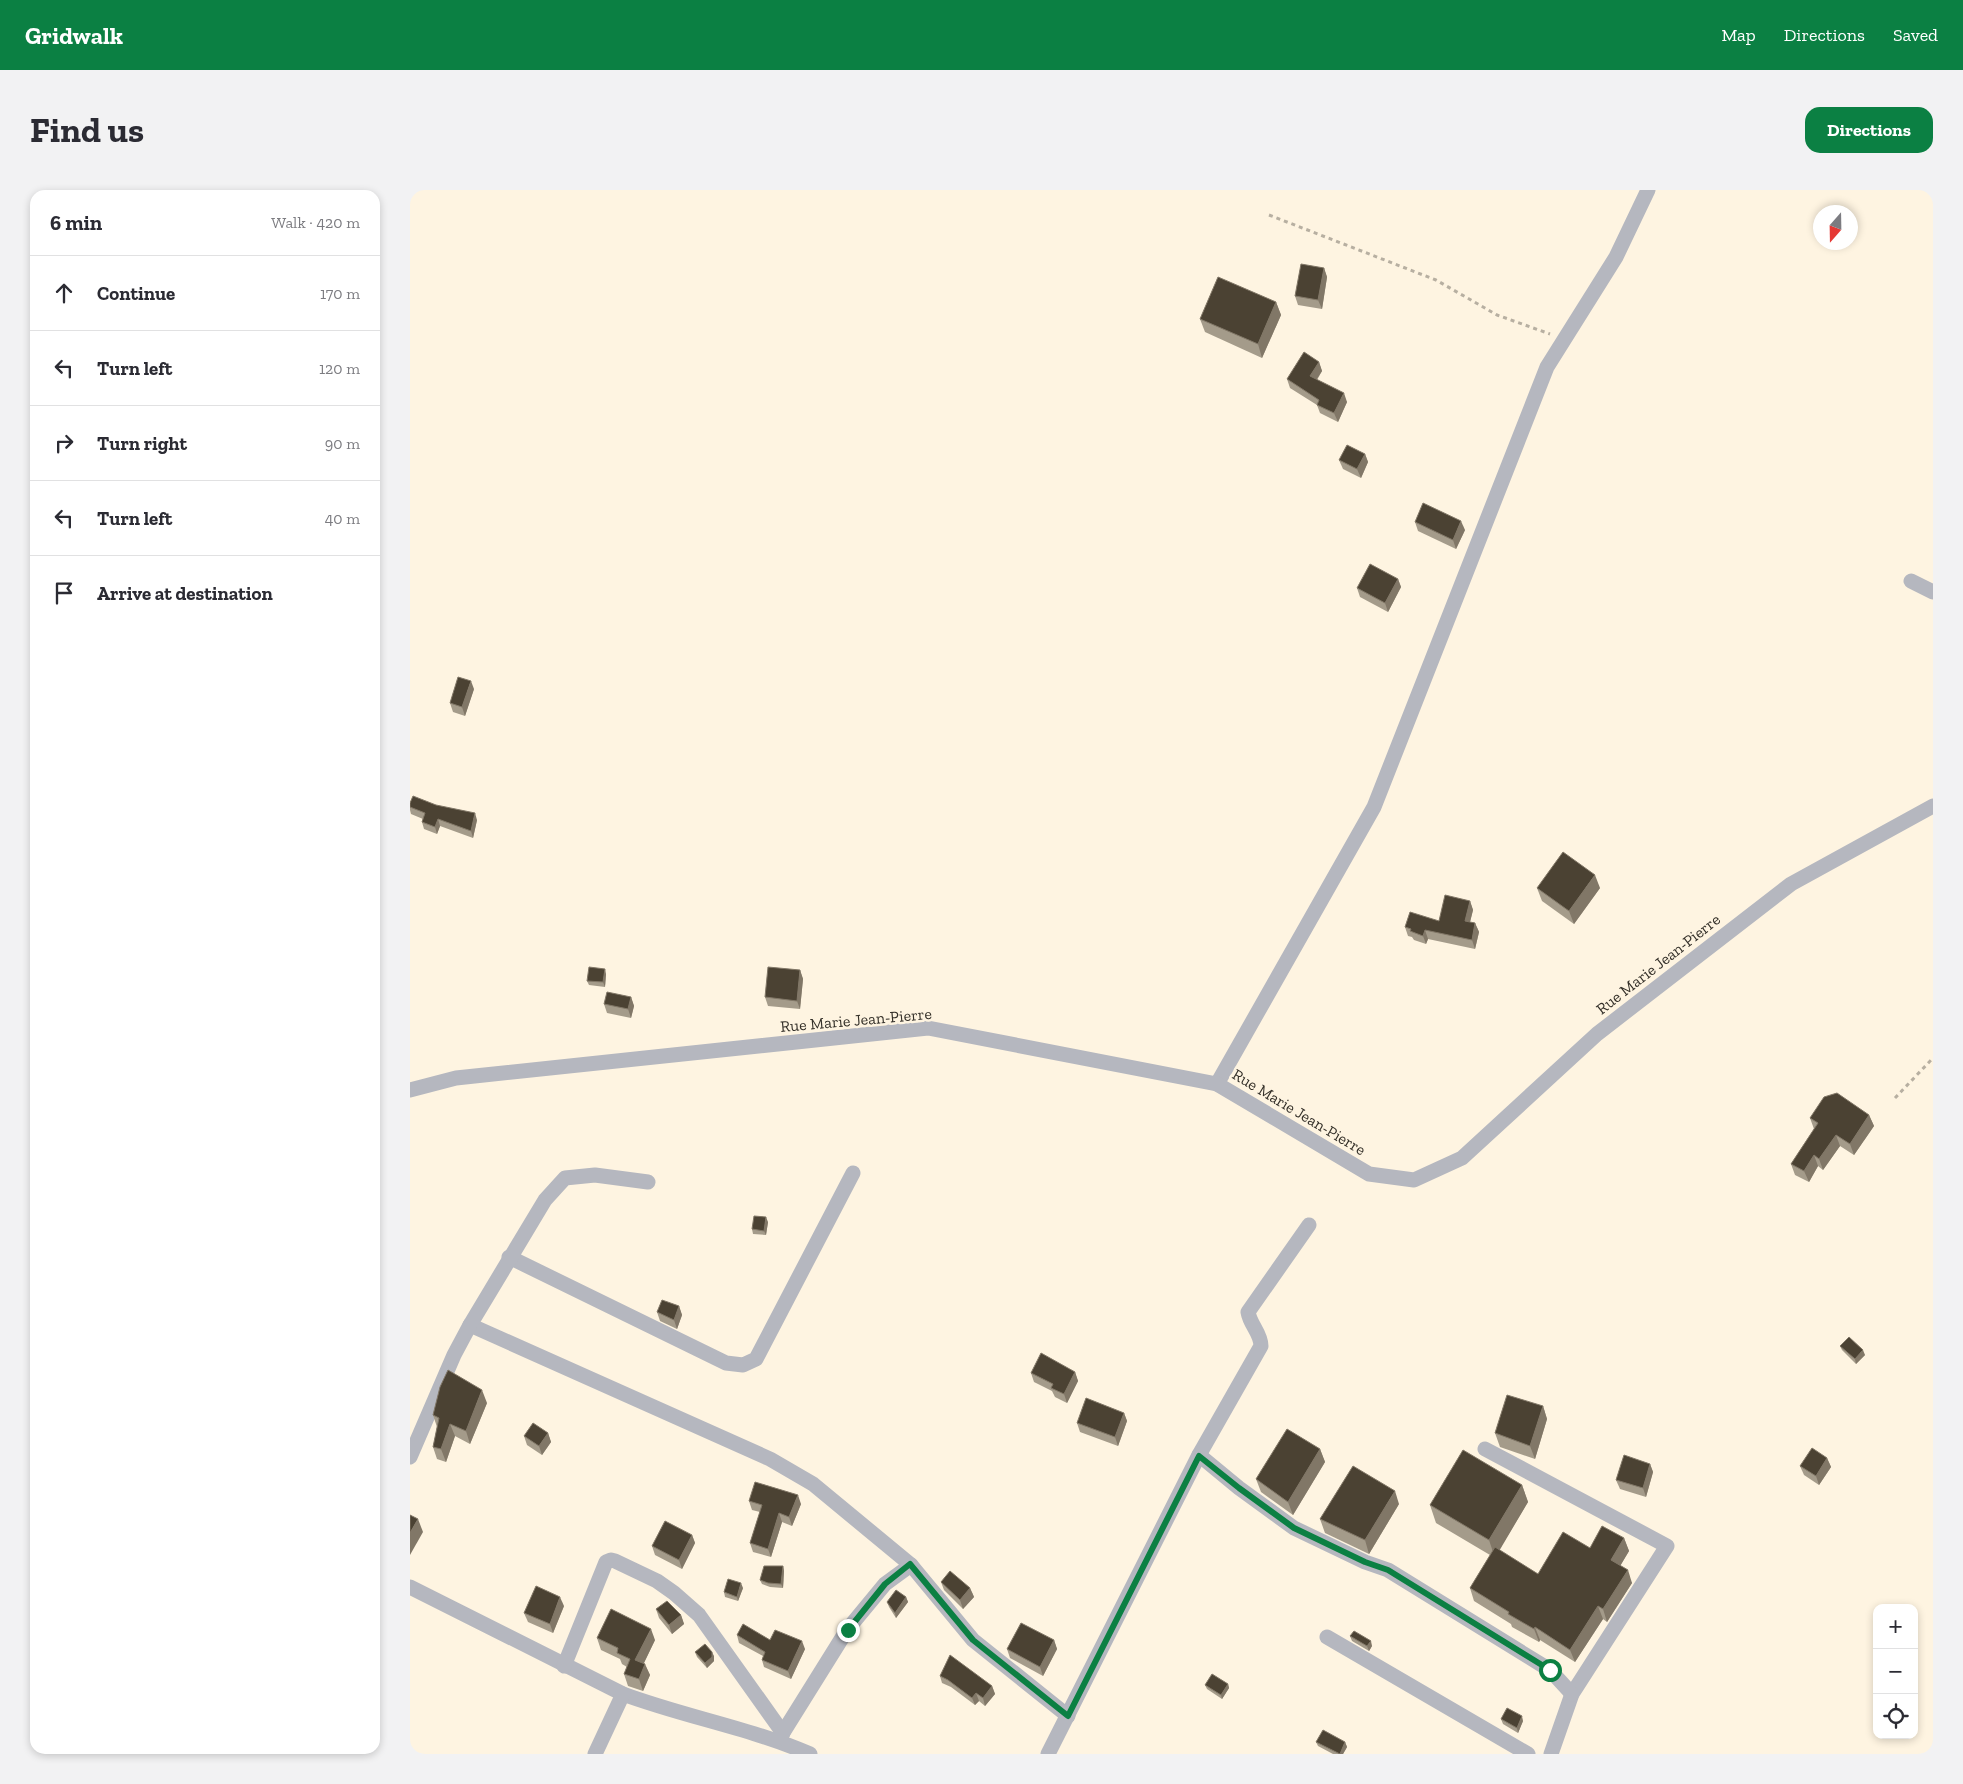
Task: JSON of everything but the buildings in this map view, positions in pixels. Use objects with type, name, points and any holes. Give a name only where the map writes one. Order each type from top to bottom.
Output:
[{"type":"street","points":[[1217,1084],[1374,807],[1547,367],[1616,257],[1648,190]]},
{"type":"street","points":[[1911,581],[1933,592]]},
{"type":"street","name":"Rue Marie Jean-Pierre","points":[[410,1090],[456,1078],[928,1028],[1217,1084],[1369,1174],[1414,1180],[1462,1158],[1597,1034],[1791,884],[1933,806]]},
{"type":"street","points":[[509,1257],[726,1363],[742,1365],[756,1359],[853,1173]]},
{"type":"street","points":[[410,1457],[470,1325],[544,1200],[565,1178],[595,1175],[648,1182]]},
{"type":"street","points":[[1048,1754],[1199,1456],[1261,1346],[1261,1338],[1249,1320],[1248,1312],[1309,1225]]},
{"type":"street","points":[[470,1325],[770,1459],[813,1484],[910,1564],[973,1640],[1068,1716]]},
{"type":"street","points":[[1485,1449],[1667,1546],[1572,1694],[1551,1754]]},
{"type":"street","points":[[1199,1456],[1294,1528],[1365,1562],[1388,1570],[1550,1670],[1572,1694]]},
{"type":"street","points":[[564,1666],[606,1562],[610,1560],[615,1561],[656,1581],[674,1593],[699,1615],[781,1736]]},
{"type":"street","points":[[781,1736],[848,1630],[885,1584],[910,1564]]},
{"type":"street","points":[[410,1587],[623,1694],[660,1708],[781,1736],[810,1754]]},
{"type":"street","points":[[1327,1636],[1528,1754]]},
{"type":"street","points":[[595,1754],[623,1694]]},
{"type":"path","points":[[1269,215],[1436,280],[1497,315],[1565,339]]},
{"type":"path","points":[[1895,1098],[1933,1058]]},
{"type":"route","points":[[848,1630],[885,1584],[910,1564],[973,1640],[1068,1716],[1199,1456],[1294,1528],[1365,1562],[1388,1570],[1550,1670]]}]
